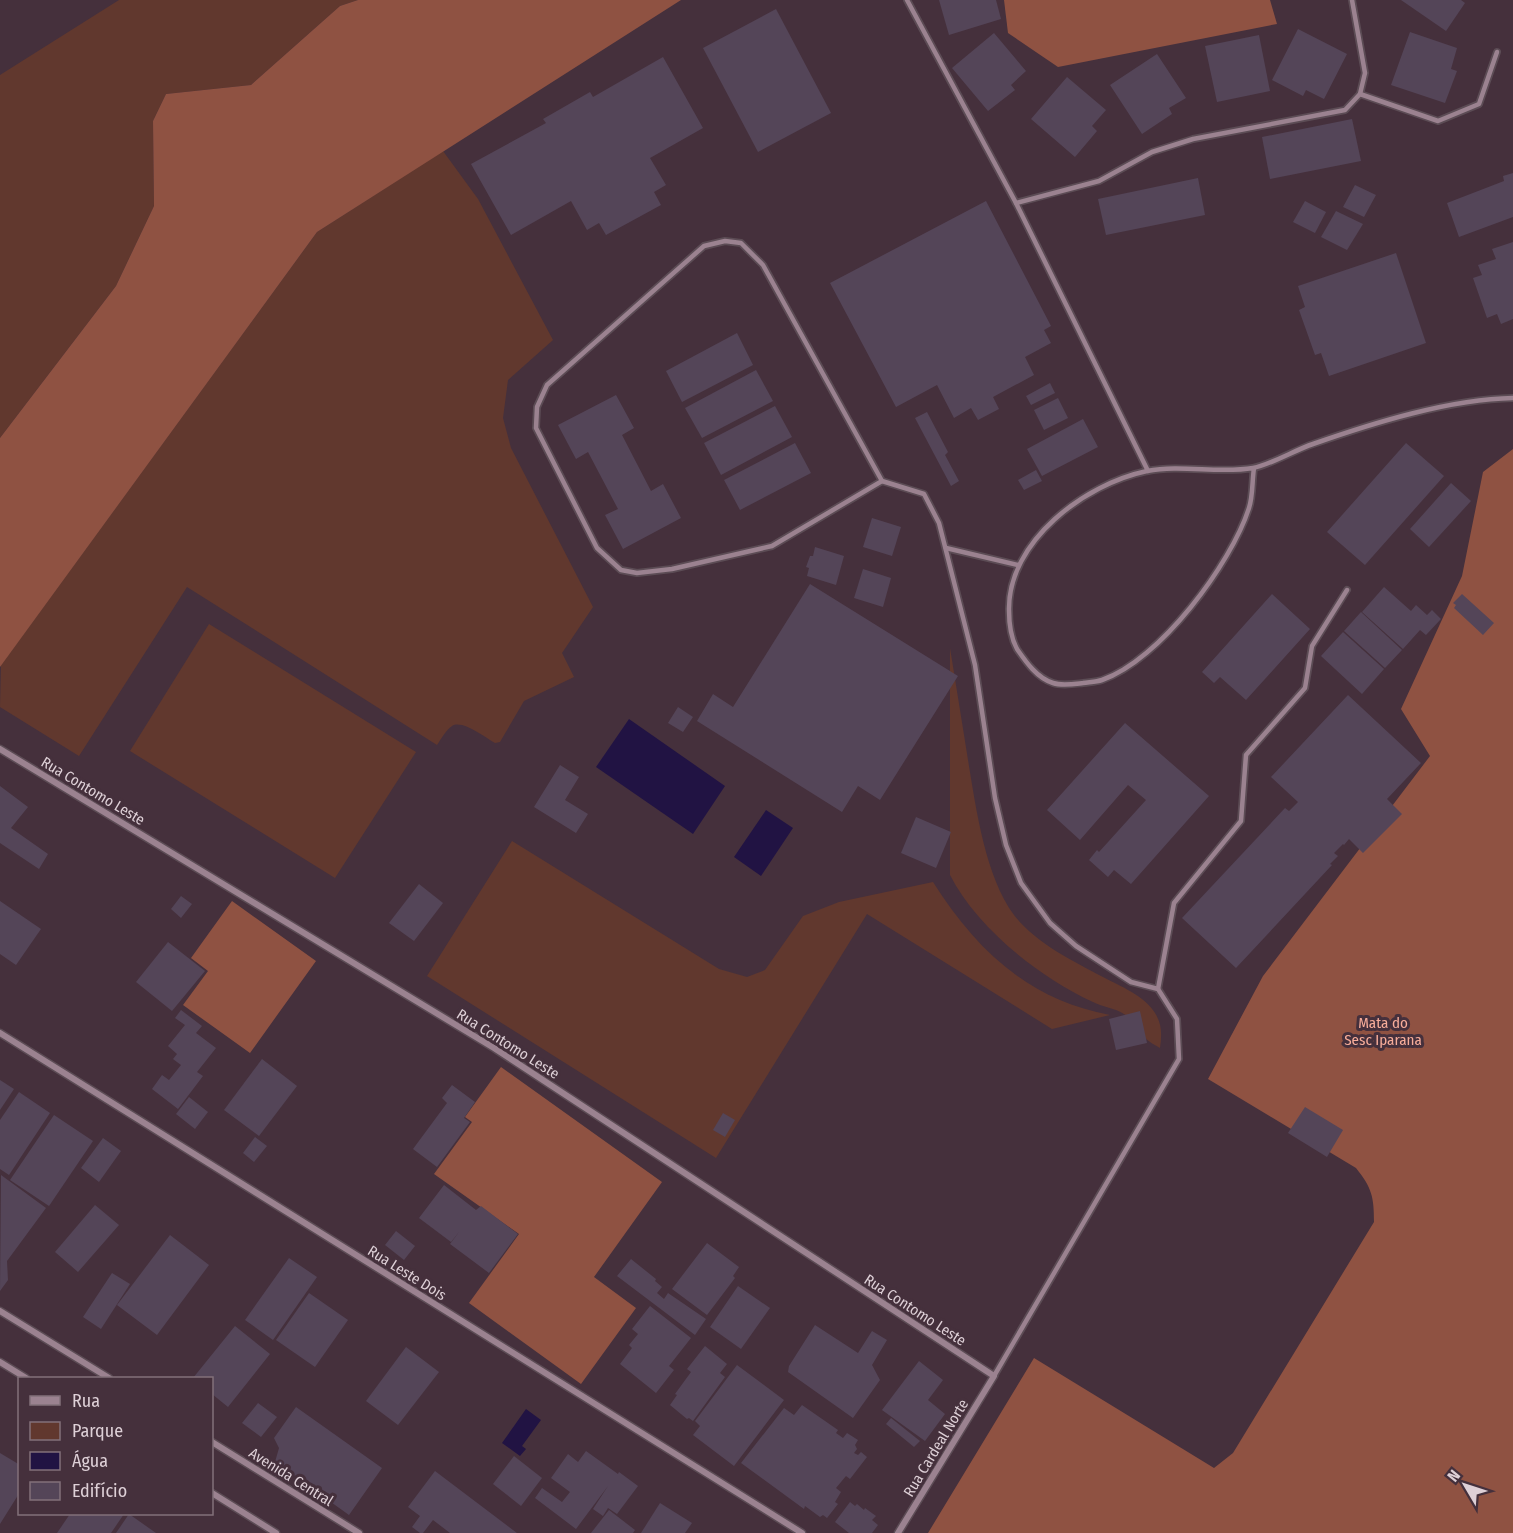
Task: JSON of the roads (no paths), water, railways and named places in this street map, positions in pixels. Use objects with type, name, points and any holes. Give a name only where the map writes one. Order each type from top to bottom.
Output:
[{"type":"street","name":"Rua Contomo Leste","points":[[0,749],[494,1048],[994,1376]]},
{"type":"street","name":"Rua Leste Dois","points":[[0,1032],[802,1533]]},
{"type":"street","points":[[0,1311],[107,1377]]},
{"type":"street","points":[[0,1362],[24,1377]]},
{"type":"street","name":"Rua Cardeal Norte","points":[[898,1533],[994,1376]]},
{"type":"street","name":"Avenida Central","points":[[213,1443],[359,1533]]},
{"type":"street","points":[[213,1494],[276,1533]]},
{"type":"lane","points":[[907,0],[1016,203],[1148,471]]},
{"type":"lane","points":[[1016,203],[1099,181],[1152,152],[1193,139],[1345,110],[1360,94],[1365,73],[1352,0]]},
{"type":"lane","points":[[1360,94],[1438,121],[1479,104],[1497,52]]},
{"type":"lane","points":[[882,481],[772,546],[672,569],[637,573],[621,570],[597,548],[536,428],[537,407],[547,385],[704,246],[725,241],[741,243],[763,265],[882,481],[924,494],[939,523],[975,665],[997,808],[1006,845],[1022,883],[1050,923],[1076,946],[1131,981],[1158,989],[1177,1019],[1179,1059],[994,1376]]},
{"type":"lane","points":[[1254,468],[1250,507],[1233,543],[1207,588],[1168,634],[1127,667],[1102,680],[1054,684],[1040,676],[1024,659],[1014,644],[1009,622],[1009,597],[1018,565],[1036,540],[1065,510],[1096,489],[1148,471],[1254,468],[1311,444],[1404,416],[1492,399],[1513,398]]},
{"type":"lane","points":[[946,548],[1018,565]]},
{"type":"lane","points":[[1158,989],[1174,903],[1241,821],[1246,755],[1305,688],[1312,646],[1347,590]]},
{"type":"water","points":[[629,719],[725,786],[693,834],[596,767]]},
{"type":"water","points":[[766,810],[793,828],[761,876],[734,857]]},
{"type":"water","points":[[526,1409],[541,1420],[522,1446],[526,1449],[520,1456],[502,1443]]},
{"type":"park label","name":"Mata do Sesc Iparana","points":[[1383,1032]]}]
